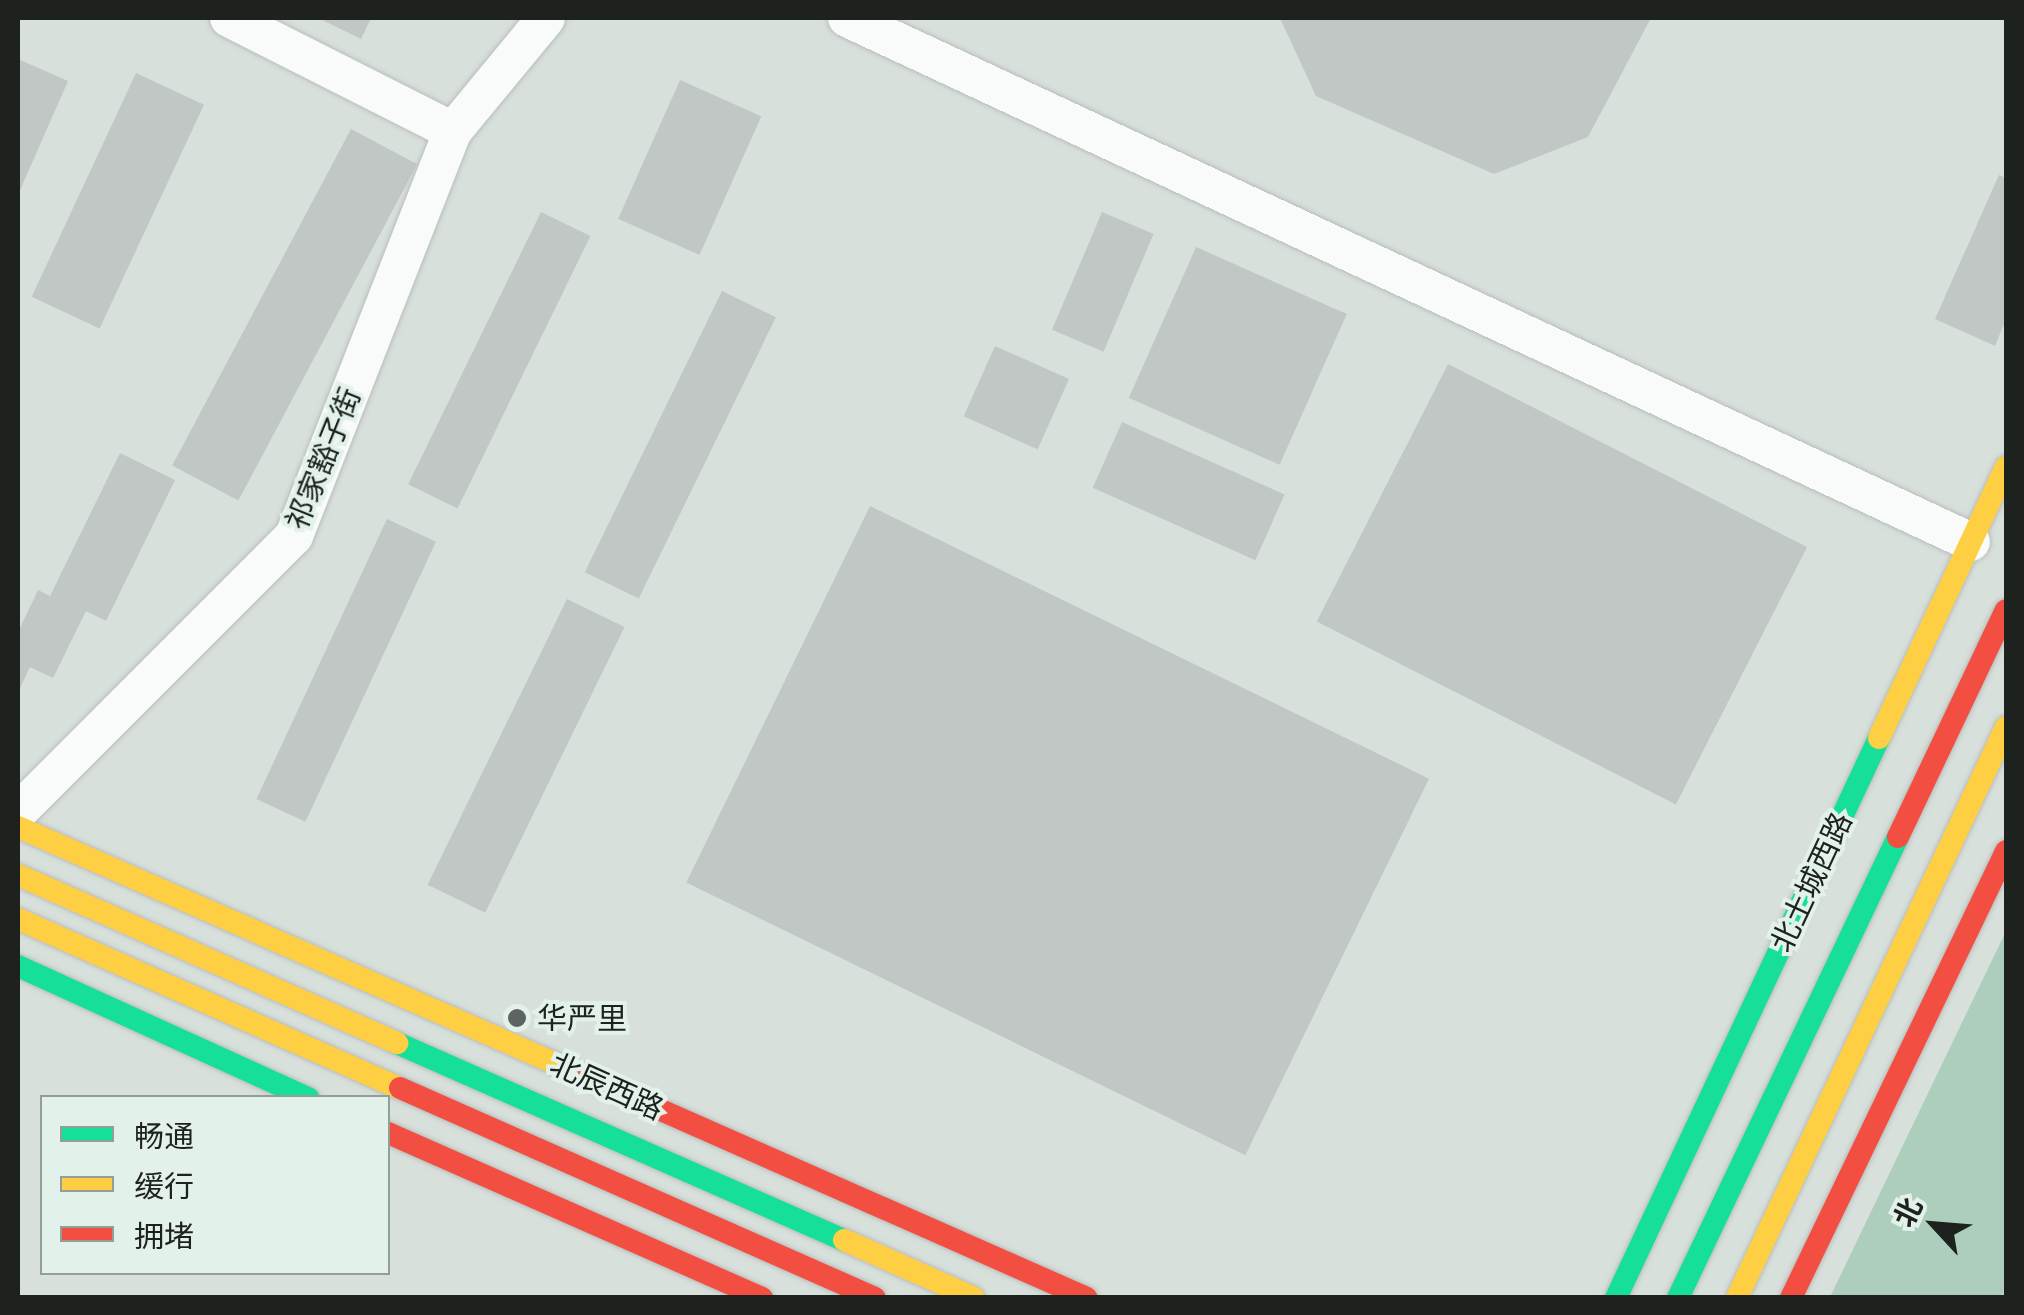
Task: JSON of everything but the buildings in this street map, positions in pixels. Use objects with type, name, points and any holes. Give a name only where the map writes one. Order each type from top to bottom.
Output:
[{"type":"main road","name":"北土城西路","points":[[1616,1298],[2006,467]]},
{"type":"main road","name":"北土城西路","points":[[1678,1298],[2006,610]]},
{"type":"main road","points":[[1737,1298],[2006,727]]},
{"type":"main road","name":"北辰西路","points":[[18,827],[1087,1298]]},
{"type":"main road","points":[[1791,1298],[2006,851]]},
{"type":"main road","name":"北辰西路","points":[[18,874],[974,1298]]},
{"type":"main road","points":[[18,919],[875,1298]]},
{"type":"main road","points":[[18,966],[301,1095]]},
{"type":"main road","points":[[390,1133],[762,1298]]},
{"type":"street","points":[[229,18],[453,131]]},
{"type":"street","name":"祁家豁子街","points":[[18,812],[294,536],[453,131],[546,18]]},
{"type":"street","points":[[847,18],[1971,542]]},
{"type":"green space","points":[[2006,931],[2006,1297],[1830,1297]]},
{"type":"traffic: fast","points":[[1616,1298],[1879,738]]},
{"type":"traffic: fast","points":[[1678,1298],[1898,837]]},
{"type":"traffic: fast","points":[[18,966],[301,1095]]},
{"type":"traffic: fast","points":[[397,1043],[844,1240]]},
{"type":"traffic: slow","points":[[1879,738],[2006,467]]},
{"type":"traffic: slow","points":[[1737,1298],[2006,727]]},
{"type":"traffic: slow","points":[[18,827],[577,1073]]},
{"type":"traffic: slow","points":[[18,875],[397,1043]]},
{"type":"traffic: slow","points":[[18,919],[400,1088]]},
{"type":"traffic: slow","points":[[844,1240],[974,1298]]},
{"type":"traffic: jam","points":[[1898,837],[2006,610]]},
{"type":"traffic: jam","points":[[1791,1298],[2006,851]]},
{"type":"traffic: jam","points":[[577,1073],[1087,1298]]},
{"type":"traffic: jam","points":[[400,1088],[875,1298]]},
{"type":"traffic: jam","points":[[390,1134],[762,1298]]},
{"type":"place","name":"华严里","points":[[517,1018]]}]
